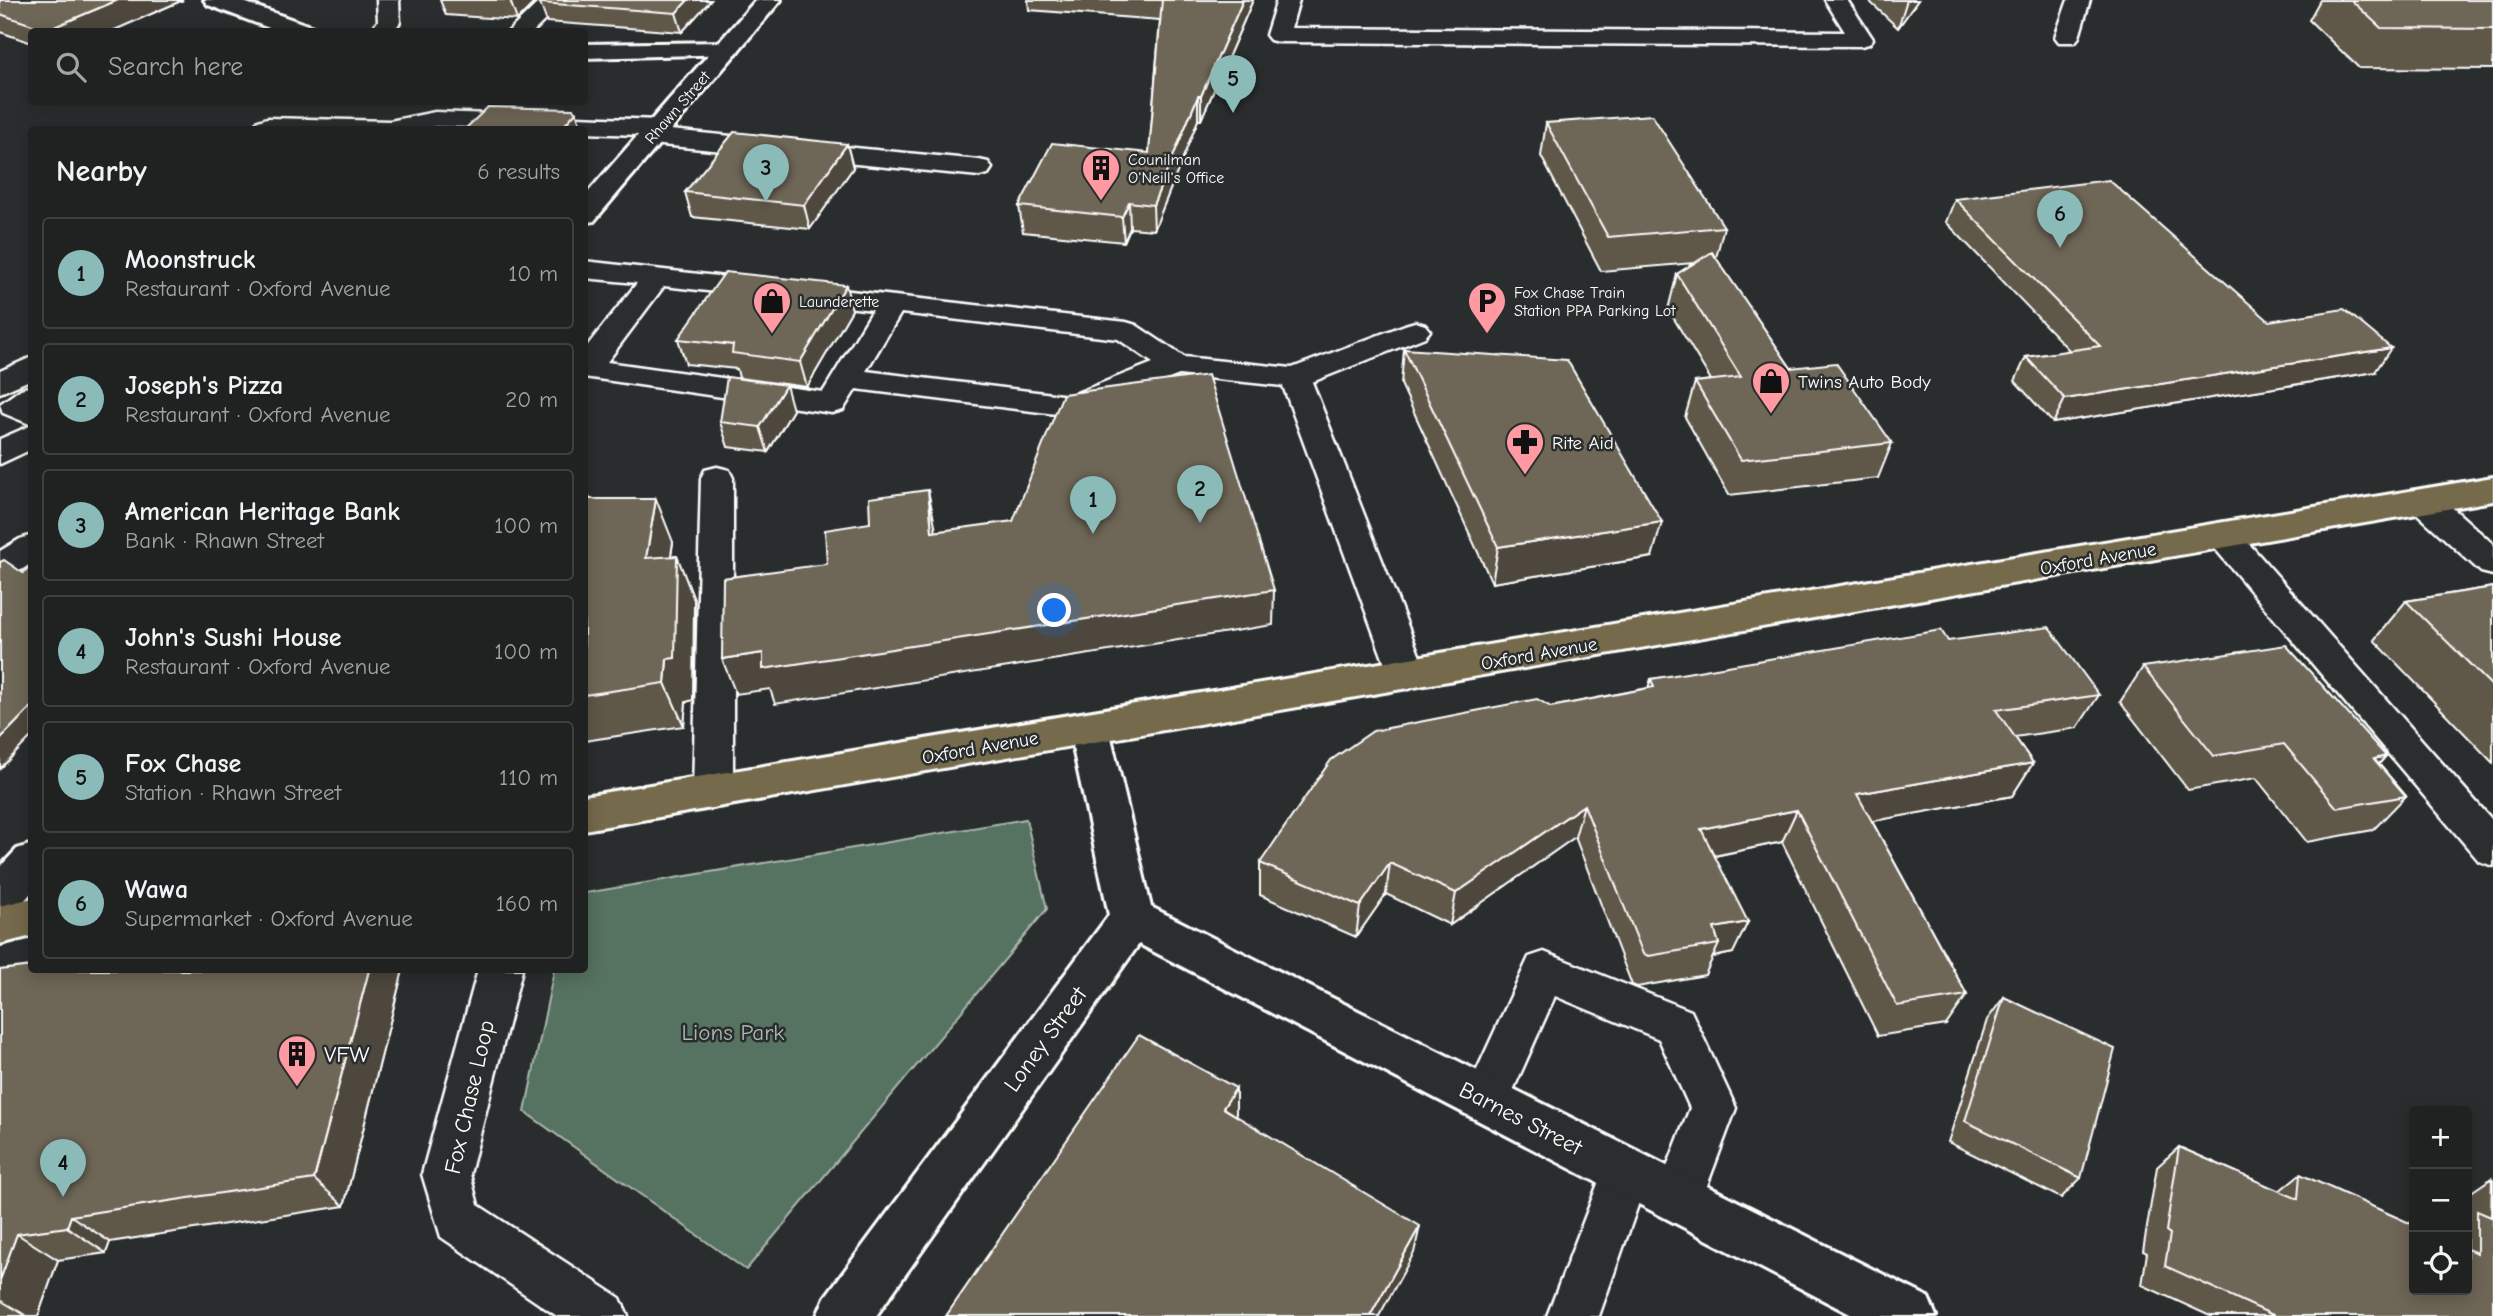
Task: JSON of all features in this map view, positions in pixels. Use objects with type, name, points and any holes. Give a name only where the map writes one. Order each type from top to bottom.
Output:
[{"type":"main road","name":"Oxford Avenue","points":[[588,812],[2224,537],[2493,489]]},
{"type":"main road","points":[[0,926],[28,918]]},
{"type":"street","points":[[216,0],[293,28]]},
{"type":"street","name":"Rhawn Street","points":[[588,210],[769,0]]},
{"type":"street","points":[[588,51],[727,49]]},
{"type":"street","points":[[1089,729],[1132,919]]},
{"type":"street","points":[[0,897],[28,866]]},
{"type":"street","name":"Barnes Street","points":[[1132,919],[1909,1316]]},
{"type":"street","name":"Loney Street","points":[[844,1316],[1132,919]]},
{"type":"lane","points":[[384,28],[388,22],[388,0]]},
{"type":"lane","points":[[523,28],[554,0]]},
{"type":"lane","points":[[1288,0],[1278,35],[1861,39],[1836,0]]},
{"type":"lane","points":[[2067,37],[2078,0]]},
{"type":"lane","points":[[404,126],[435,119],[553,126]]},
{"type":"lane","points":[[267,125],[298,126]]},
{"type":"lane","points":[[588,128],[655,132],[979,168]]},
{"type":"lane","points":[[588,269],[1126,331],[1176,365]]},
{"type":"lane","points":[[588,364],[657,277]]},
{"type":"lane","points":[[588,368],[832,403],[892,303]]},
{"type":"lane","points":[[847,378],[1072,406],[1176,365],[1295,378],[1415,331]]},
{"type":"lane","points":[[0,383],[28,368]]},
{"type":"lane","points":[[1295,378],[1408,675]]},
{"type":"lane","points":[[28,399],[14,406],[28,413]]},
{"type":"lane","points":[[0,453],[28,437]]},
{"type":"lane","points":[[713,792],[718,478]]},
{"type":"lane","points":[[2424,500],[2493,563]]},
{"type":"lane","points":[[2224,537],[2493,849]]},
{"type":"lane","points":[[0,567],[28,550]]},
{"type":"lane","points":[[1486,1100],[1544,971],[1675,1025],[1713,1108],[1679,1198]]},
{"type":"lane","name":"Fox Chase Loop","points":[[498,973],[446,1174],[458,1220],[602,1316]]},
{"type":"lane","points":[[1573,1316],[1626,1171]]},
{"type":"green space","name":"Lions Park","points":[[1026,819],[1047,909],[746,1270],[525,1112],[553,973],[588,973],[588,892]]},
{"type":"building","points":[[0,0],[118,0],[52,28],[41,28],[0,14]]},
{"type":"building","points":[[543,0],[688,0],[676,13],[540,3]]},
{"type":"building","points":[[1162,0],[1243,0],[1201,96],[1198,96],[1153,205],[1129,202],[1122,217],[1019,206],[1052,143],[1149,153]]},
{"type":"building","points":[[2351,0],[2493,0],[2493,29],[2381,28]]},
{"type":"building","points":[[488,107],[573,109],[576,112],[564,126],[468,126]]},
{"type":"building","points":[[1652,115],[1724,227],[1608,237],[1546,123]]},
{"type":"building","points":[[734,132],[847,144],[804,205],[685,192]]},
{"type":"building","points":[[2109,180],[2269,321],[2344,309],[2391,348],[2065,399],[2026,357],[2100,346],[1955,199]]},
{"type":"building","points":[[1712,252],[1791,368],[1836,363],[1892,443],[1741,460],[1695,382],[1741,377],[1677,274]]},
{"type":"building","name":"Launderette","points":[[725,272],[846,285],[800,362],[732,353],[733,345],[678,339]]},
{"type":"building","name":"Rite Aid","points":[[1404,349],[1567,360],[1662,522],[1498,547]]},
{"type":"building","points":[[1208,375],[1274,590],[763,669],[763,653],[722,659],[723,578],[827,564],[825,530],[870,523],[869,498],[928,490],[932,532],[1013,521],[1063,394]]},
{"type":"building","points":[[727,377],[786,385],[760,427],[720,422]]},
{"type":"building","points":[[588,499],[656,499],[646,558],[677,556],[675,658],[667,659],[665,683],[588,694]]},
{"type":"building","points":[[4,560],[23,573],[28,568],[28,710],[0,739],[0,562]]},
{"type":"building","points":[[2493,587],[2493,687],[2406,601]]},
{"type":"building","points":[[2049,627],[2099,695],[1996,710],[2033,763],[1857,794],[1967,995],[1897,1006],[1797,810],[1701,829],[1748,922],[1714,928],[1719,944],[1649,956],[1643,954],[1584,805],[1456,893],[1390,863],[1360,906],[1260,863],[1331,760],[1373,731],[1537,699],[1551,707],[1654,687],[1651,679],[1941,630],[1948,641]]},
{"type":"building","points":[[2286,645],[2386,756],[2374,759],[2406,796],[2337,808],[2284,744],[2214,756],[2143,667]]},
{"type":"building","points":[[28,966],[28,973],[368,973],[314,1179],[71,1216],[67,1227],[17,1234],[0,1280],[0,970]]},
{"type":"building","points":[[2004,997],[2115,1049],[2081,1178],[1965,1121]]},
{"type":"building","points":[[1139,1035],[1236,1088],[1223,1108],[1420,1226],[1370,1316],[946,1316]]},
{"type":"building","points":[[2179,1147],[2298,1199],[2300,1174],[2409,1223],[2409,1295],[2472,1295],[2472,1251],[2477,1253],[2477,1211],[2491,1217],[2492,1178],[2493,1316],[2275,1316],[2165,1266],[2170,1234],[2166,1231]]},
{"type":"place","name":"Fox Chase","points":[[1233,113]]},
{"type":"place","name":"American Heritage Bank","points":[[766,202]]},
{"type":"place","name":"Counilman O'Neill's Office","points":[[1101,202]]},
{"type":"place","name":"Wawa","points":[[2060,248]]},
{"type":"place","name":"Launderette","points":[[772,335]]},
{"type":"place","name":"Fox Chase Train Station PPA Parking Lot","points":[[1487,335]]},
{"type":"place","name":"Twins Auto Body","points":[[1771,415]]},
{"type":"place","name":"Rite Aid","points":[[1525,476]]},
{"type":"place","name":"Joseph's Pizza","points":[[1200,523]]},
{"type":"place","name":"Moonstruck","points":[[1093,534]]},
{"type":"place","name":"VFW","points":[[297,1088]]},
{"type":"place","name":"John's Sushi House","points":[[63,1197]]}]
